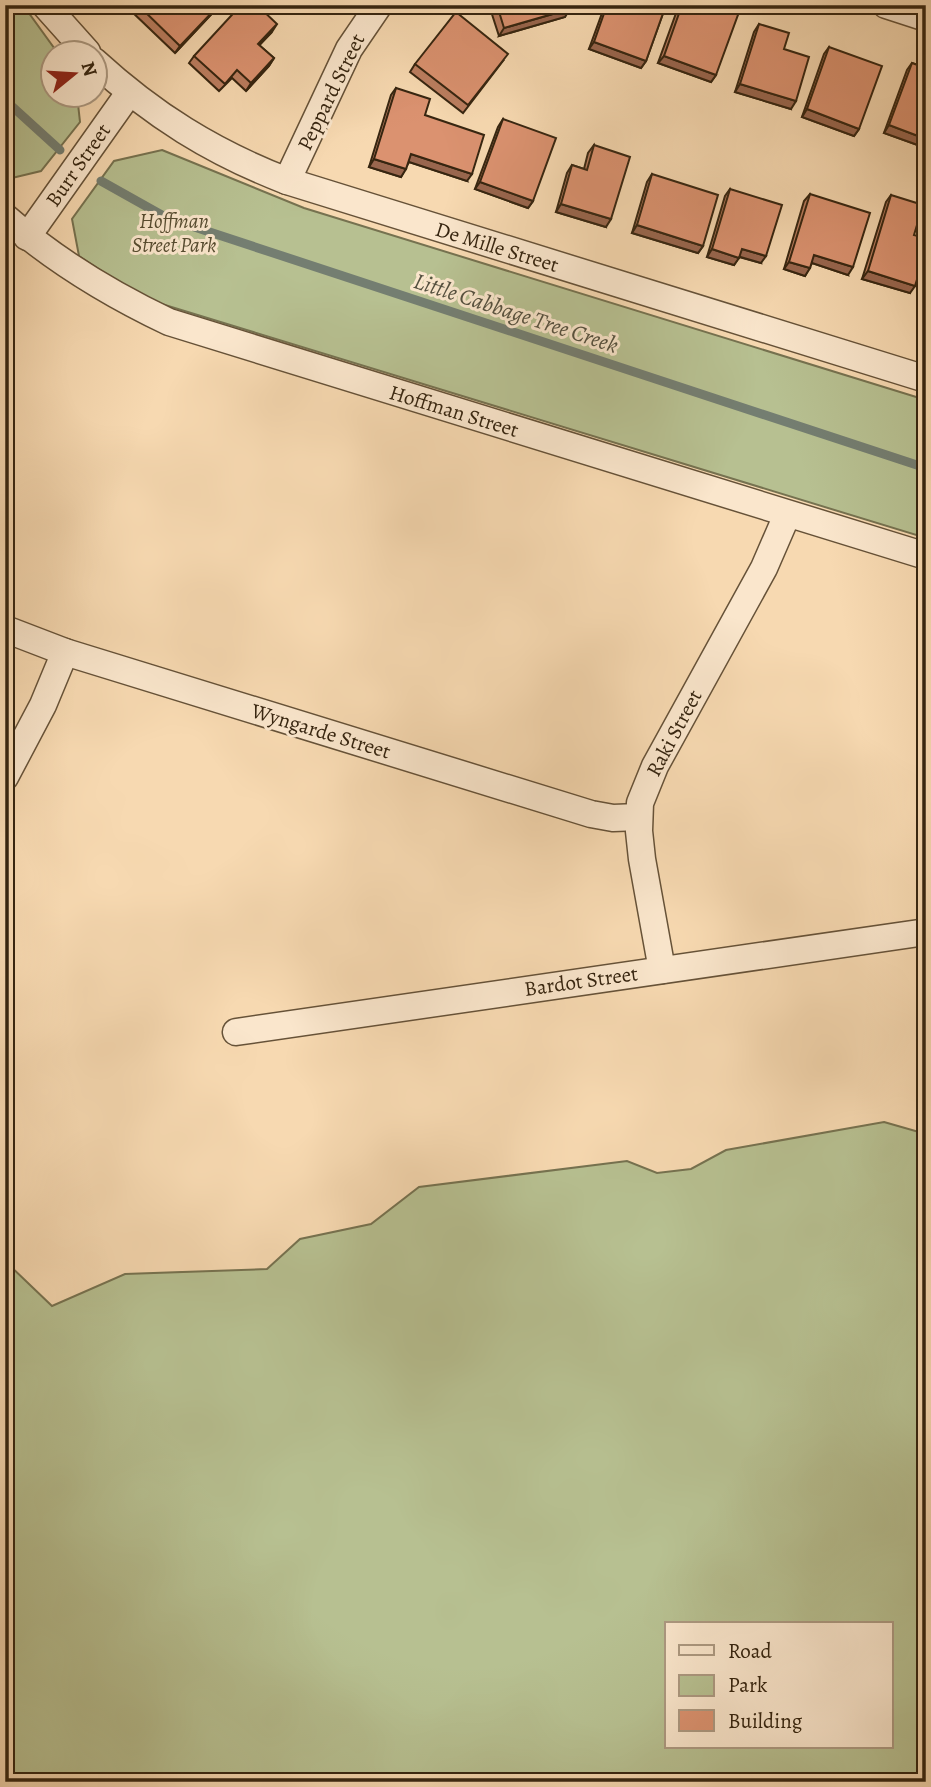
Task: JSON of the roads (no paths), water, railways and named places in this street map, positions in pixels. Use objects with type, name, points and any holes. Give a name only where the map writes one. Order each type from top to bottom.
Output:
[{"type":"street","points":[[46,5],[75,38]]},
{"type":"street","name":"Peppard Street","points":[[287,181],[349,49],[379,5]]},
{"type":"street","points":[[886,5],[926,18]]},
{"type":"street","name":"De Mille Street","points":[[108,74],[129,93],[208,146],[287,181],[926,379]]},
{"type":"street","name":"Burr Street","points":[[27,237],[129,93]]},
{"type":"street","name":"Hoffman Street","points":[[5,217],[27,237],[121,299],[169,322],[926,556]]},
{"type":"street","name":"Raki Street","points":[[662,970],[642,859],[640,803],[655,766],[764,568],[788,515]]},
{"type":"street","name":"Wyngarde Street","points":[[5,629],[65,652],[591,814],[613,818],[639,817]]},
{"type":"street","points":[[5,777],[43,705],[65,652]]},
{"type":"street","name":"Bardot Street","points":[[236,1032],[926,932]]},
{"type":"waterway","name":"Little Cabbage Tree Creek","points":[[5,100],[60,150]]},
{"type":"waterway","name":"Little Cabbage Tree Creek","points":[[101,181],[167,218],[926,468]]},
{"type":"park label","name":"Hoffman Street Park","points":[[174,233]]}]
